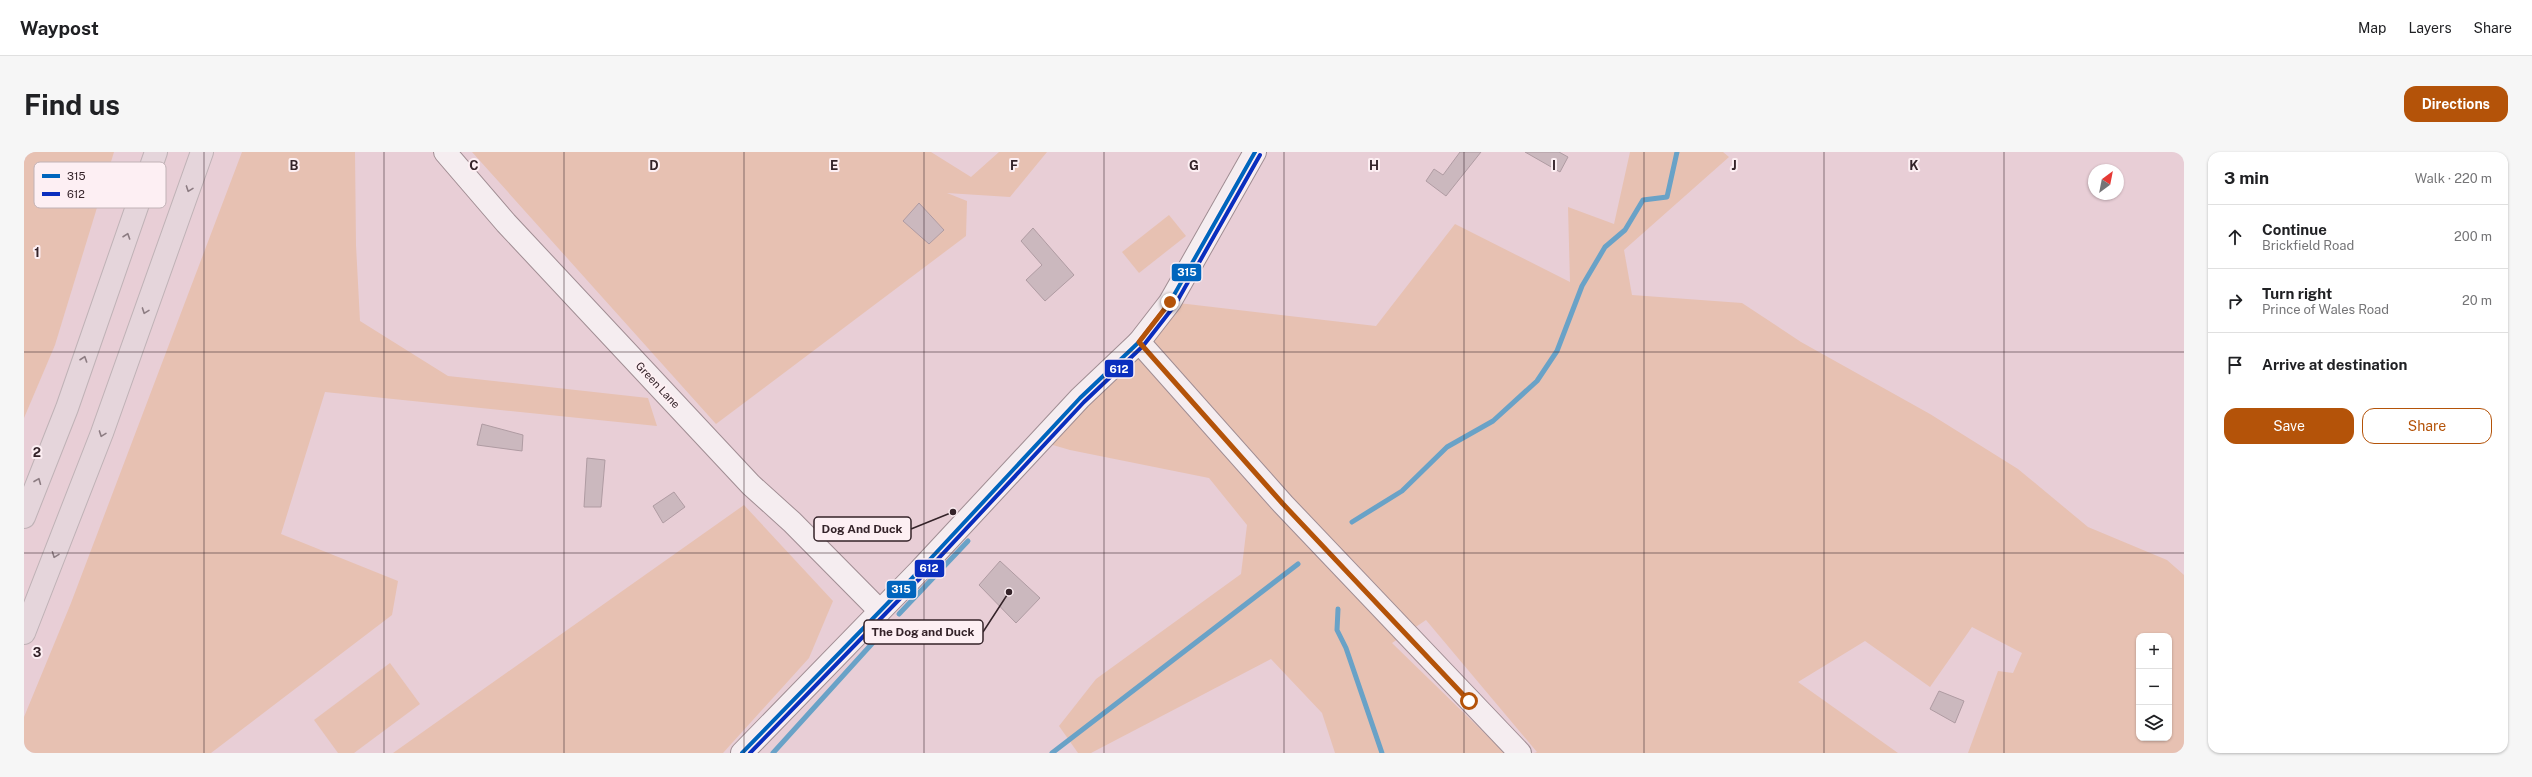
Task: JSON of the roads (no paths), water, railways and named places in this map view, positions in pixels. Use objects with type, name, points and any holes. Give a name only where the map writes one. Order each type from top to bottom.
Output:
[{"type":"highway","points":[[153,162],[156,152]]},
{"type":"highway","points":[[24,634],[102,433],[202,152]]},
{"type":"highway","points":[[24,517],[67,408],[137,208]]},
{"type":"street","name":"Green Lane","points":[[444,152],[506,223],[751,486],[792,522],[879,610]]},
{"type":"street","points":[[742,753],[879,610],[920,570],[1080,398],[1139,342],[1170,302],[1255,152]]},
{"type":"street","points":[[1139,342],[1283,504],[1520,753]]},
{"type":"waterway","points":[[1352,522],[1402,491],[1447,447],[1493,421],[1537,381],[1557,351],[1582,286],[1605,247],[1625,230],[1643,200],[1667,197],[1677,152]]},
{"type":"waterway","points":[[899,614],[968,541]]},
{"type":"waterway","points":[[1052,753],[1298,564]]},
{"type":"waterway","points":[[1338,609],[1337,630],[1346,648],[1382,753]]},
{"type":"waterway","points":[[773,753],[888,626]]},
{"type":"place","name":"Dog And Duck","points":[[953,512]]},
{"type":"place","name":"The Dog and Duck","points":[[1009,592]]}]
